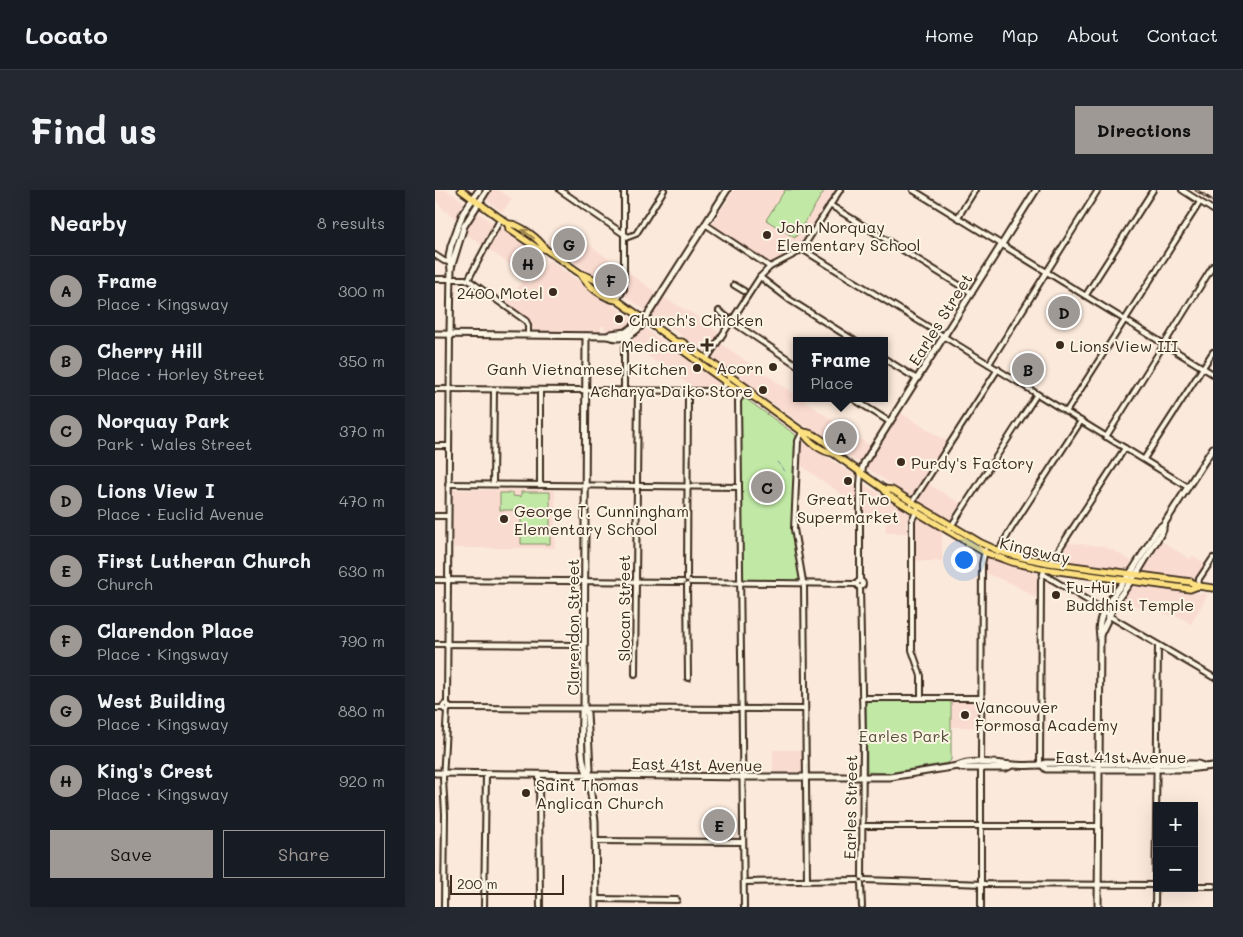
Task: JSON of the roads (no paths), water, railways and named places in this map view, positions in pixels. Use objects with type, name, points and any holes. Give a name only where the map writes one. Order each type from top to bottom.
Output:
[{"type":"main road","name":"Kingsway","points":[[461,190],[501,218],[508,224],[509,229],[537,248],[545,249],[581,274],[584,280],[610,299],[617,300],[644,318],[676,342],[677,346],[751,391],[754,397]]},
{"type":"main road","name":"Kingsway","points":[[676,342],[681,342],[706,360],[743,393],[754,397],[803,432],[807,438],[827,453],[833,453],[884,489],[892,490],[917,509],[985,549],[1043,572],[1190,589],[1198,586]]},
{"type":"main road","name":"Kingsway","points":[[997,554],[1191,582],[1198,586],[1213,588]]},
{"type":"street","points":[[451,268],[454,264],[461,234],[479,190]]},
{"type":"street","points":[[444,907],[451,279],[449,262],[456,230],[475,200],[487,190]]},
{"type":"street","points":[[560,190],[629,236],[636,234],[664,190]]},
{"type":"street","points":[[617,300],[624,289],[624,190]]},
{"type":"street","points":[[624,390],[624,350],[628,334],[644,318],[727,190]]},
{"type":"street","points":[[706,360],[760,277],[770,267],[802,249],[840,190]]},
{"type":"street","points":[[913,190],[920,192],[1213,374]]},
{"type":"street","points":[[958,217],[975,190]]},
{"type":"street","name":"Earles Street","points":[[862,907],[863,777],[859,584],[861,473],[864,463],[889,422],[1037,190]]},
{"type":"street","points":[[989,364],[1098,190]]},
{"type":"street","points":[[1086,295],[1153,190]]},
{"type":"street","points":[[1182,190],[1213,210]]},
{"type":"street","points":[[1066,412],[1200,202]]},
{"type":"street","points":[[830,205],[972,293]]},
{"type":"street","points":[[468,280],[501,218]]},
{"type":"street","points":[[705,224],[770,267]]},
{"type":"street","points":[[802,249],[1188,487]]},
{"type":"street","points":[[435,255],[449,262]]},
{"type":"street","points":[[1106,437],[1213,266]]},
{"type":"street","points":[[760,277],[790,300],[849,337]]},
{"type":"street","points":[[435,279],[468,280],[525,321],[528,325],[528,335]]},
{"type":"street","points":[[734,285],[744,291]]},
{"type":"street","points":[[719,311],[727,317]]},
{"type":"street","points":[[731,321],[793,361]]},
{"type":"street","points":[[435,334],[608,336],[628,334]]},
{"type":"street","name":"Clarendon Street","points":[[586,336],[584,709],[587,712],[590,769],[588,774],[594,813],[596,907]]},
{"type":"street","points":[[1145,459],[1213,352]]},
{"type":"street","points":[[888,361],[917,380]]},
{"type":"street","points":[[911,505],[998,370]]},
{"type":"street","points":[[435,389],[718,391],[721,390],[729,379]]},
{"type":"street","points":[[493,484],[494,390]]},
{"type":"street","points":[[540,390],[540,485]]},
{"type":"street","name":"Slocan Street","points":[[635,674],[638,391]]},
{"type":"street","points":[[688,391],[688,678]]},
{"type":"street","points":[[743,393],[738,401],[744,907]]},
{"type":"street","points":[[950,528],[1037,394]]},
{"type":"street","points":[[858,402],[889,422]]},
{"type":"street","points":[[997,554],[1081,421]]},
{"type":"street","points":[[803,432],[798,441],[794,522],[804,583],[807,880]]},
{"type":"street","points":[[435,446],[449,446]]},
{"type":"street","points":[[1041,765],[1041,580],[1043,572],[1125,448]]},
{"type":"street","points":[[1098,907],[1101,635],[1099,628],[1159,529],[1163,526],[1213,448]]},
{"type":"street","points":[[448,484],[739,487]]},
{"type":"street","points":[[917,509],[912,520],[912,650],[921,676],[921,697]]},
{"type":"street","points":[[435,516],[447,516]]},
{"type":"street","points":[[981,907],[982,564],[985,549]]},
{"type":"street","points":[[1198,586],[1199,579],[1213,558]]},
{"type":"street","points":[[1043,572],[1158,645],[1213,677]]},
{"type":"street","points":[[435,580],[859,584]]},
{"type":"street","points":[[435,644],[584,646]]},
{"type":"street","points":[[1156,847],[1158,645]]},
{"type":"street","points":[[862,698],[981,698]]},
{"type":"street","points":[[435,708],[805,709]]},
{"type":"street","name":"East 41st Avenue","points":[[435,773],[863,777],[897,776],[962,764],[1007,763],[1012,765],[1041,765],[1046,769],[1099,766],[1156,766],[1198,769],[1203,766],[1213,766]]},
{"type":"street","points":[[484,907],[486,774]]},
{"type":"street","points":[[539,774],[540,907]]},
{"type":"street","points":[[862,826],[1098,826]]},
{"type":"street","points":[[595,841],[743,842]]},
{"type":"street","points":[[744,882],[861,880],[1153,885]]},
{"type":"street","points":[[1198,886],[1213,886]]},
{"type":"street","points":[[1155,907],[1156,892]]},
{"type":"street","points":[[596,899],[677,900]]},
{"type":"waterway","points":[[777,462],[785,471]]},
{"type":"railway","points":[[1196,190],[1213,201]]},
{"type":"place","name":"John Norquay Elementary School","points":[[767,235]]},
{"type":"place","name":"West Building","points":[[569,244]]},
{"type":"place","name":"King's Crest","points":[[528,263]]},
{"type":"place","name":"Clarendon Place","points":[[611,280]]},
{"type":"place","name":"2400 Motel","points":[[553,292]]},
{"type":"place","name":"Lions View I","points":[[1064,312]]},
{"type":"place","name":"Church's Chicken","points":[[619,319]]},
{"type":"place","name":"Medicare","points":[[707,345]]},
{"type":"place","name":"Lions View III","points":[[1060,345]]},
{"type":"place","name":"Acorn","points":[[773,367]]},
{"type":"place","name":"Ganh Vietnamese Kitchen","points":[[697,368]]},
{"type":"place","name":"Cherry Hill","points":[[1028,369]]},
{"type":"place","name":"Acharya Daiko Store","points":[[763,390]]},
{"type":"place","name":"Frame","points":[[841,437]]},
{"type":"place","name":"Purdy's Factory","points":[[901,462]]},
{"type":"place","name":"Great Two Supermarket","points":[[848,481]]},
{"type":"place","name":"Norquay Park","points":[[767,487]]},
{"type":"place","name":"George T. Cunningham Elementary School","points":[[504,519]]},
{"type":"place","name":"Fu-Hui Buddhist Temple","points":[[1056,595]]},
{"type":"place","name":"Vancouver Formosa Academy","points":[[965,715]]},
{"type":"place","name":"Saint Thomas Anglican Church","points":[[526,793]]},
{"type":"place","name":"First Lutheran Church","points":[[719,825]]},
{"type":"park label","name":"Earles Park","points":[[904,735]]}]
